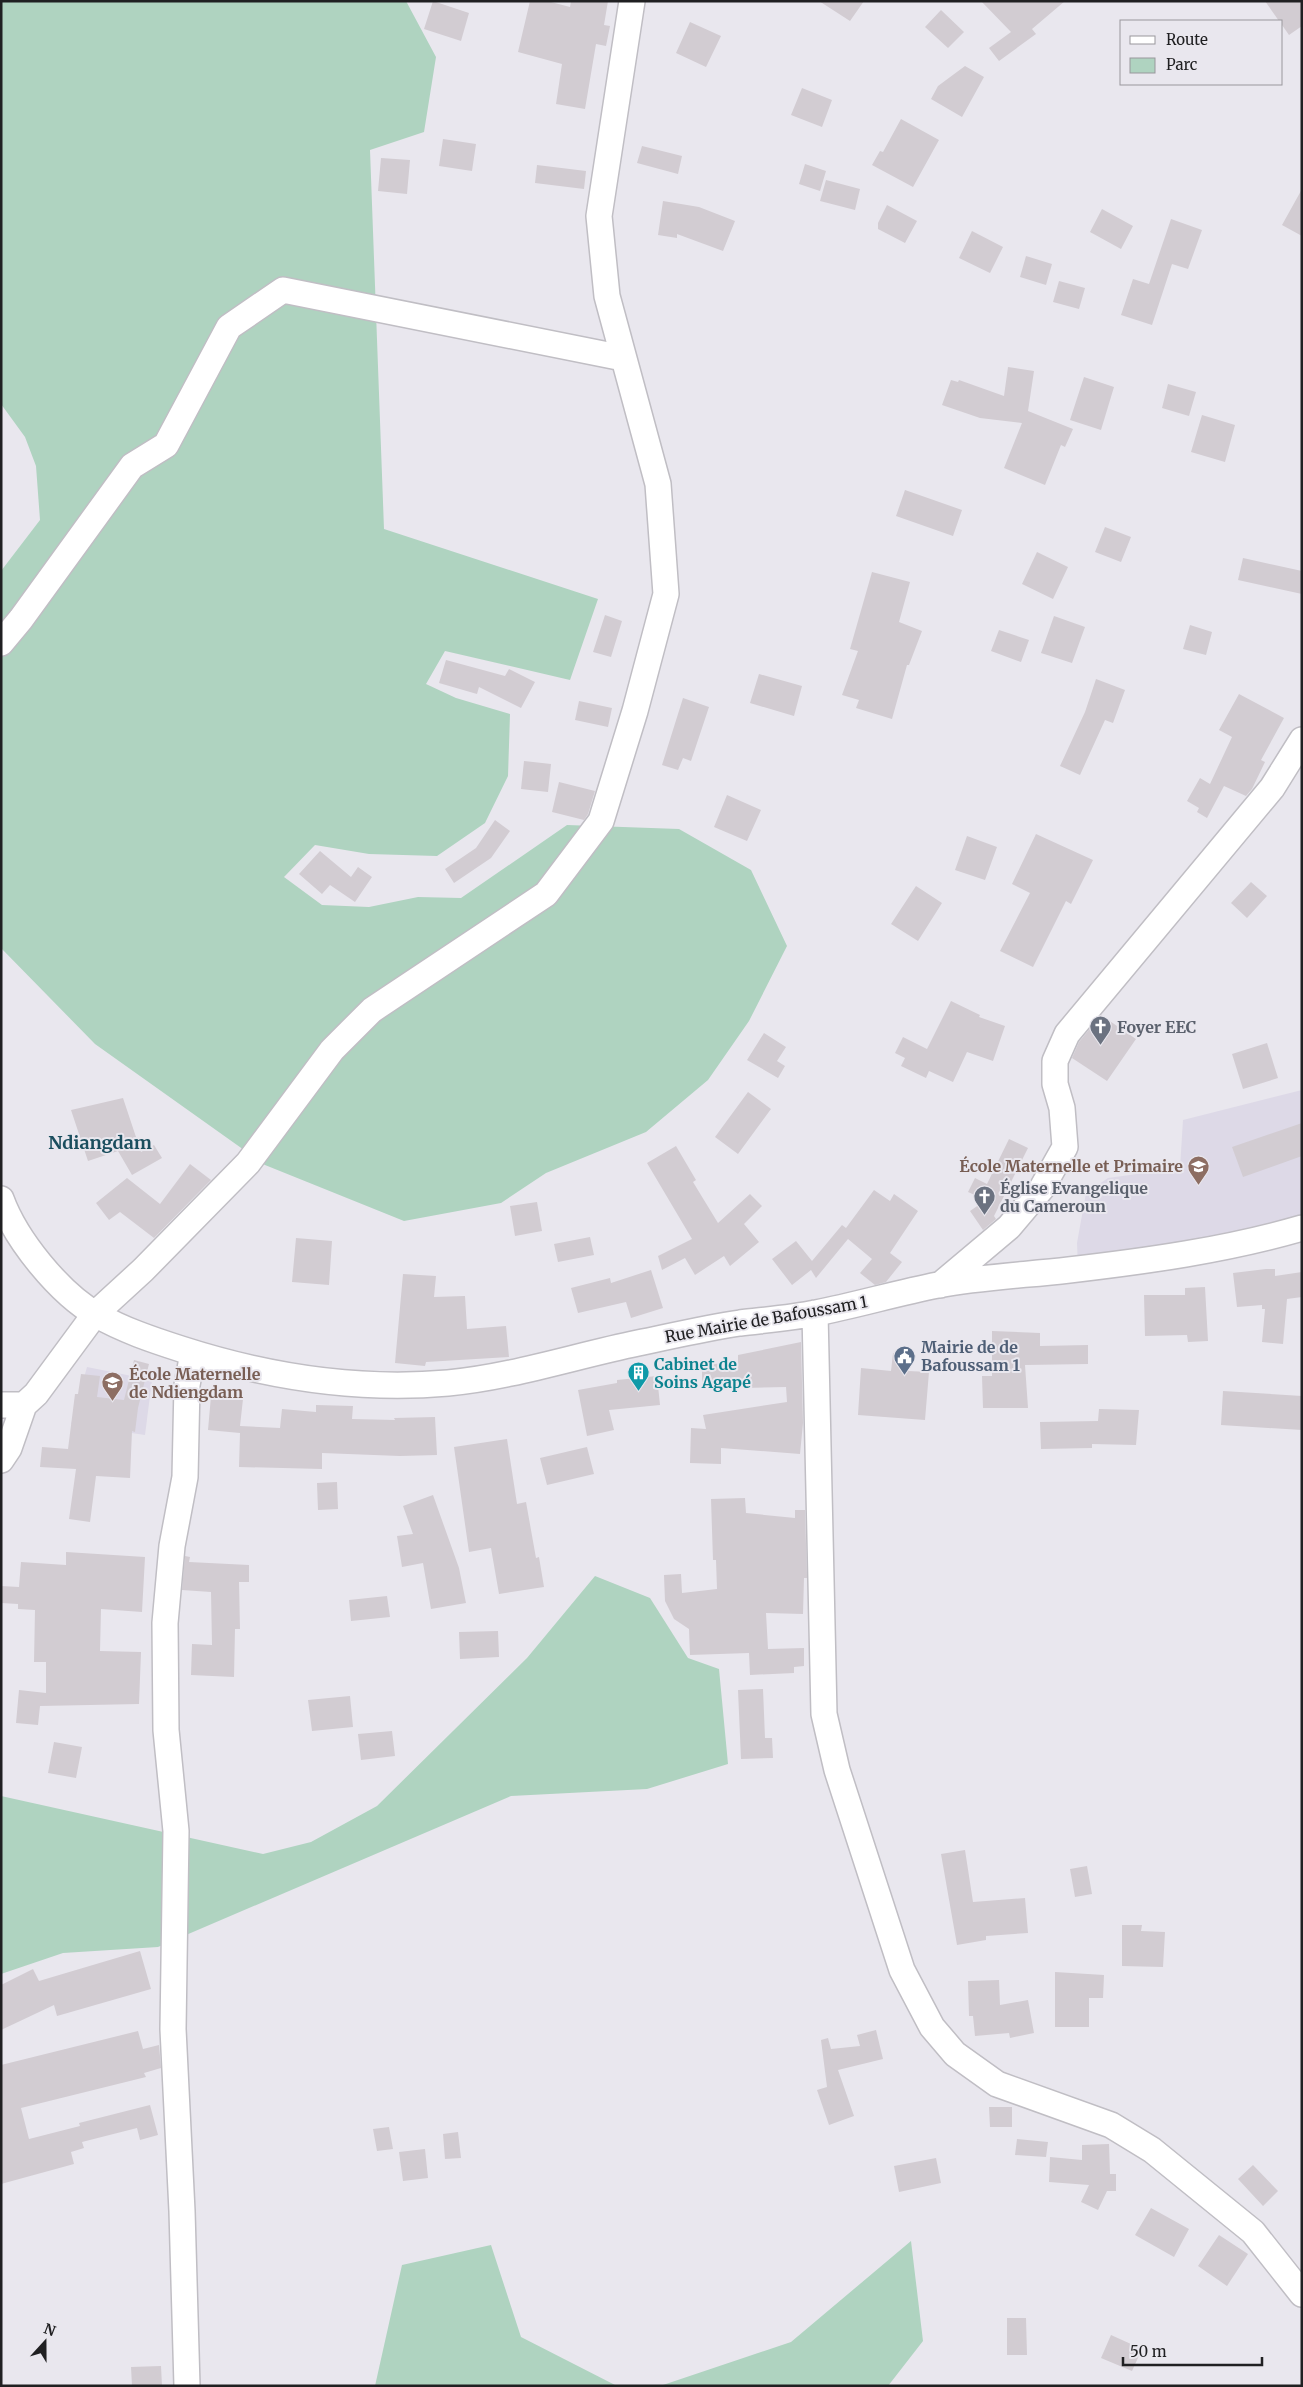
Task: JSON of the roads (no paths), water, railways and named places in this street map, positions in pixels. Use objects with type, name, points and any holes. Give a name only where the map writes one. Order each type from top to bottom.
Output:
[{"type":"street","points":[[1,1460],[9,1448],[13,1405],[36,1394],[95,1314],[143,1270],[248,1163],[332,1050],[372,1010],[546,894],[601,821],[635,711],[666,594],[658,484],[608,296],[598,216],[632,1]]},
{"type":"street","points":[[1,643],[21,619],[132,466],[166,445],[229,327],[283,290],[624,358]]},
{"type":"street","points":[[940,1285],[1009,1227],[1042,1188],[1064,1147],[1062,1108],[1056,1084],[1055,1061],[1067,1034],[1272,788],[1302,740]]},
{"type":"street","name":"Rue Mairie de Bafoussam 1","points":[[3,1208],[25,1244],[46,1271],[95,1314],[133,1332],[193,1353],[273,1375],[323,1382],[373,1385],[451,1382],[557,1362],[675,1335],[815,1313],[940,1285],[1144,1260],[1227,1247],[1302,1228]]},
{"type":"street","points":[[815,1313],[824,1714],[837,1770],[902,1970],[932,2027],[954,2054],[997,2084],[1111,2126],[1152,2150],[1253,2232],[1302,2294]]},
{"type":"street","points":[[187,2386],[182,2210],[173,2029],[176,1831],[166,1730],[165,1623],[172,1546],[185,1476],[187,1385],[193,1353]]},
{"type":"place","name":"Foyer EEC","points":[[1101,1046]]},
{"type":"place","name":"École Maternelle et Primaire","points":[[1199,1185]]},
{"type":"place","name":"Église Evangelique du Cameroun","points":[[984,1216]]},
{"type":"place","name":"Mairie de de Bafoussam 1","points":[[905,1375]]},
{"type":"place","name":"Cabinet de Soins Agapé","points":[[638,1392]]},
{"type":"place","name":"École Maternelle de Ndiengdam","points":[[113,1402]]},
{"type":"district","name":"Ndiangdam","points":[[100,1142]]}]
